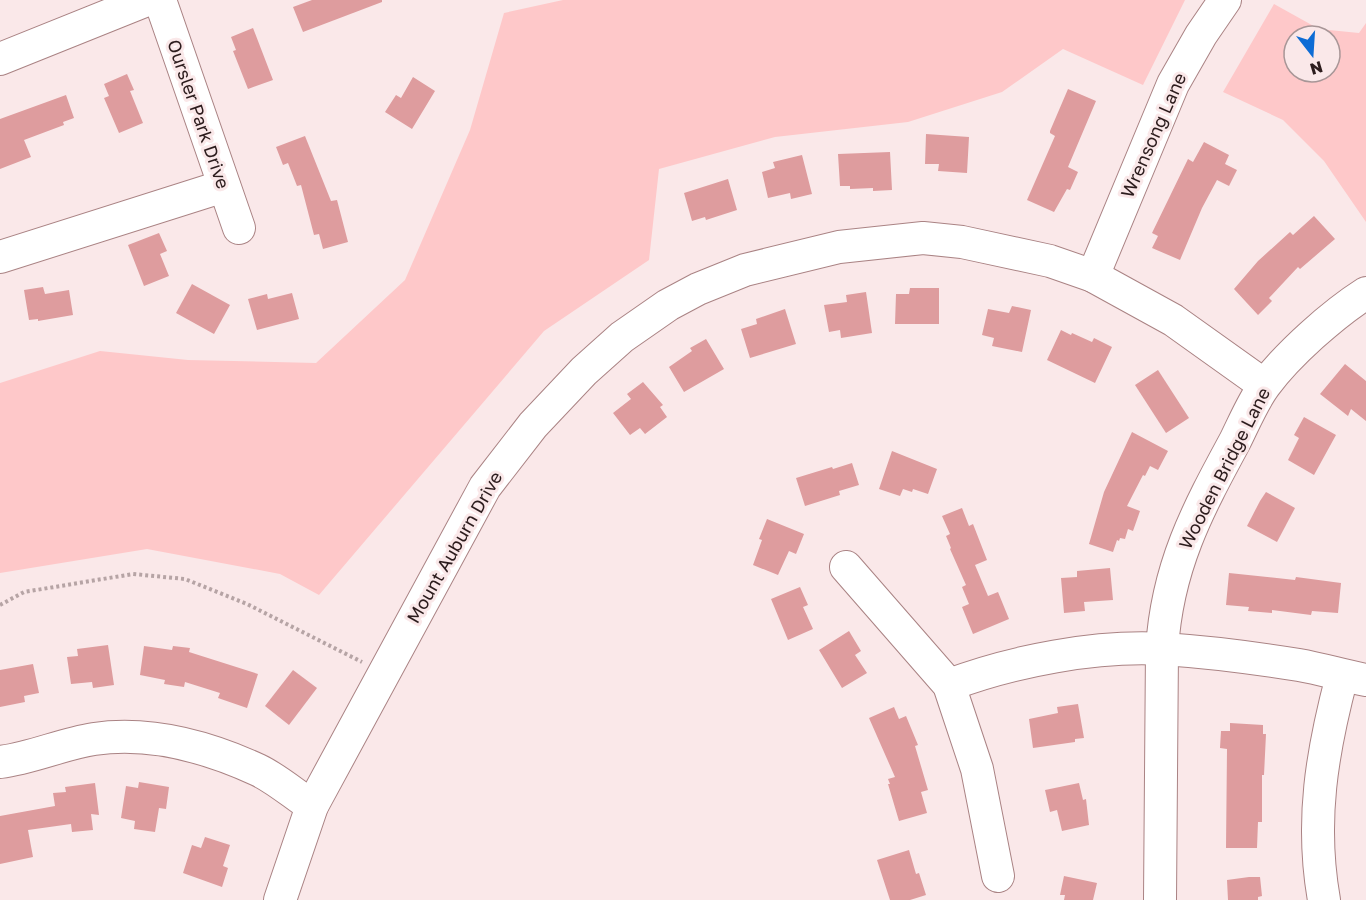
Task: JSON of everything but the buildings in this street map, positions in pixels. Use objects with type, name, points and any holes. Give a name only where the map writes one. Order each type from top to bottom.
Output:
[{"type":"street","points":[[0,60],[147,0]]},
{"type":"street","name":"Oursler Park Drive","points":[[160,0],[239,228]]},
{"type":"street","name":"Wrensong Lane","points":[[1093,276],[1173,84],[1201,35],[1225,0]]},
{"type":"street","points":[[0,257],[224,186]]},
{"type":"street","name":"Mount Auburn Drive","points":[[280,900],[312,806],[485,487],[533,425],[584,371],[622,337],[668,304],[745,270],[839,247],[923,238],[962,242],[1050,261],[1093,276],[1173,320],[1264,385]]},
{"type":"street","name":"Wooden Bridge Lane","points":[[1160,900],[1162,649],[1168,598],[1174,571],[1190,530],[1264,385],[1307,340],[1366,293]]},
{"type":"street","points":[[846,567],[949,685],[977,769],[998,876]]},
{"type":"street","points":[[949,685],[1021,663],[1054,657],[1108,651],[1162,649],[1222,654],[1320,669],[1354,678],[1327,734],[1317,812],[1324,900]]},
{"type":"street","points":[[0,762],[92,740],[126,736],[157,739],[191,746],[260,771],[312,806]]},
{"type":"path","points":[[0,605],[24,592],[134,574],[185,579],[247,604],[384,673]]},
{"type":"shaded area","points":[[563,0],[1185,0],[1143,85],[1063,49],[1002,92],[908,122],[775,137],[659,169],[649,260],[544,331],[319,595],[280,574],[147,549],[0,573],[0,383],[100,351],[188,360],[316,363],[405,280],[470,130],[504,13]]},
{"type":"shaded area","points":[[1274,4],[1310,24],[1282,24],[1282,84],[1342,84],[1342,31],[1359,33],[1366,23],[1366,222],[1324,161],[1283,120],[1223,92]]}]
